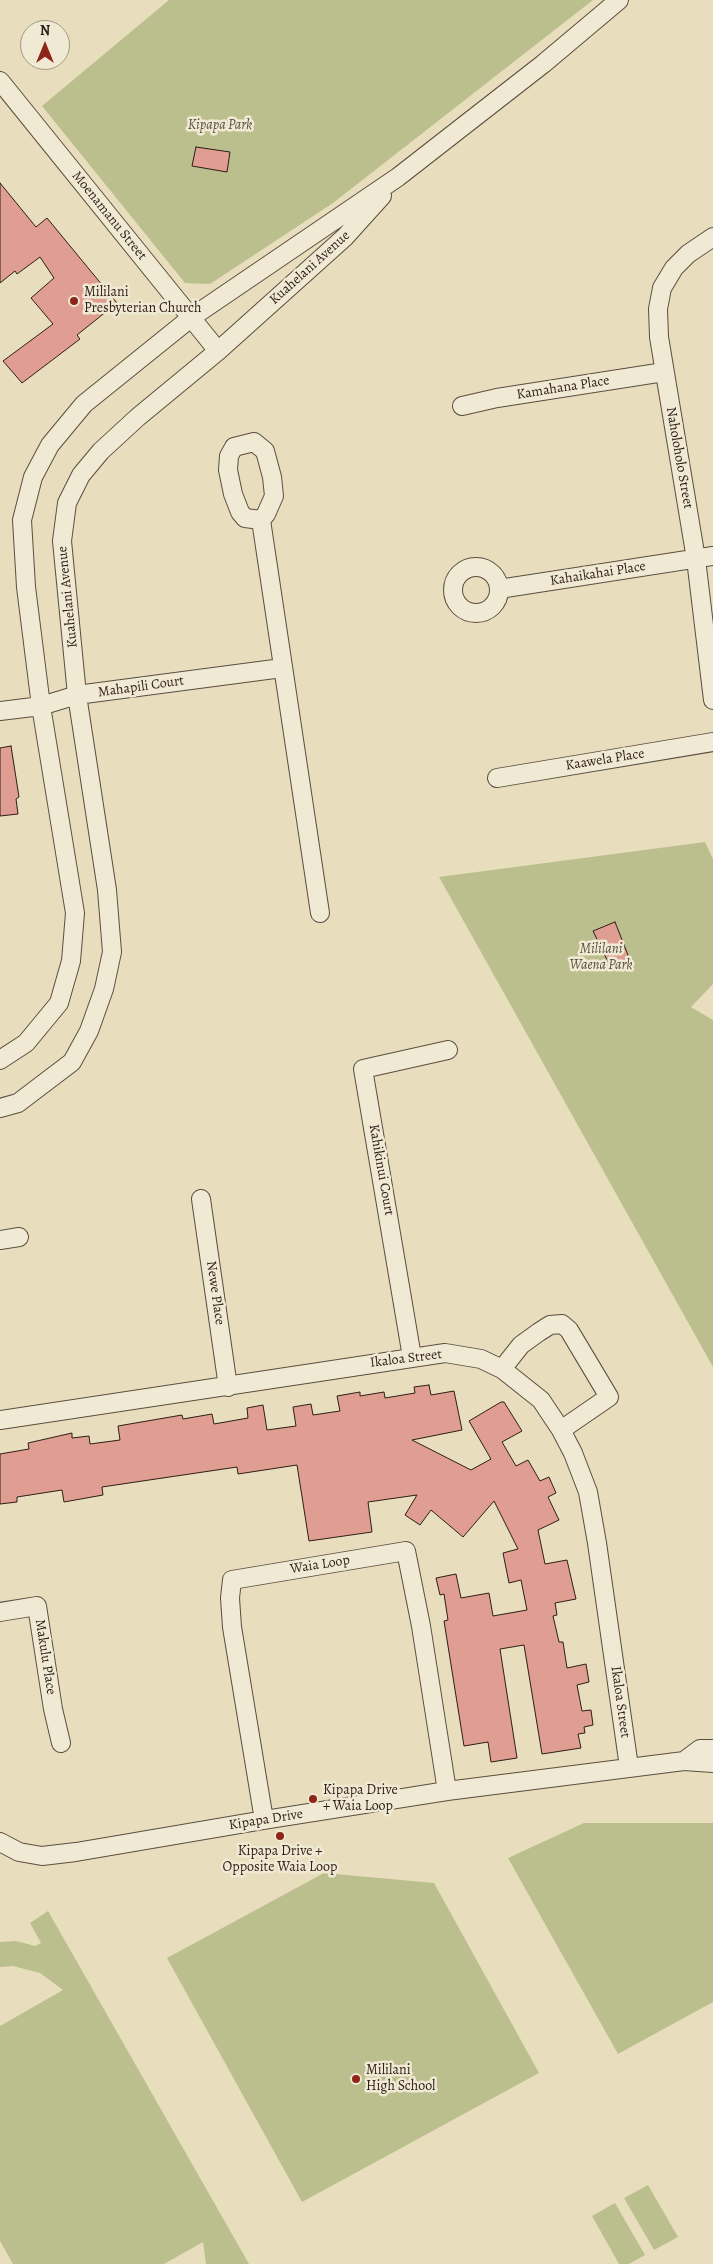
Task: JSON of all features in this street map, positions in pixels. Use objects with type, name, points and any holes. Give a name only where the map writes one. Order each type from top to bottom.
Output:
[{"type":"street","name":"Kuahelani Avenue","points":[[0,1060],[26,1043],[59,1003],[71,961],[75,912],[41,706],[26,587],[22,520],[33,476],[50,445],[84,404],[192,317],[398,177],[543,64],[619,0]]},
{"type":"street","name":"Moenamanu Street","points":[[0,82],[218,351]]},
{"type":"street","name":"Kuahelani Avenue","points":[[0,1108],[18,1103],[72,1062],[89,1031],[104,989],[112,952],[107,890],[77,695],[62,541],[67,503],[81,475],[101,452],[138,417],[218,351],[345,237],[398,177]]},
{"type":"street","name":"Naholoholo Street","points":[[713,237],[688,254],[674,268],[662,288],[658,310],[659,337],[664,372],[704,557],[713,700]]},
{"type":"street","name":"Kamahana Place","points":[[462,406],[497,398],[664,372]]},
{"type":"street","points":[[261,520],[320,913]]},
{"type":"street","name":"Kahaikahai Place","points":[[499,589],[704,557]]},
{"type":"street","name":"Mahapili Court","points":[[0,711],[41,706],[77,695],[282,668]]},
{"type":"street","name":"Kaawela Place","points":[[497,778],[713,742]]},
{"type":"street","name":"Kahikinui Court","points":[[412,1357],[364,1069],[448,1050]]},
{"type":"street","name":"Newe Place","points":[[201,1198],[228,1387]]},
{"type":"street","points":[[0,1240],[20,1237]]},
{"type":"street","points":[[502,1369],[521,1345],[550,1325],[562,1324],[569,1330],[609,1397],[561,1430]]},
{"type":"street","name":"Ikaloa Street","points":[[0,1420],[445,1353],[482,1359],[502,1369],[541,1400],[561,1430],[588,1492],[629,1767]]},
{"type":"street","name":"Waia Loop","points":[[264,1820],[232,1627],[230,1598],[232,1580],[406,1551],[421,1626],[447,1792]]},
{"type":"street","name":"Makulu Place","points":[[0,1612],[37,1606],[53,1709],[61,1743]]},
{"type":"street","name":"Kipapa Drive","points":[[684,1761],[700,1749],[713,1749]]},
{"type":"street","name":"Kipapa Drive","points":[[0,1842],[19,1852],[42,1856],[447,1792],[684,1761],[713,1763]]},
{"type":"green space","name":"Kipapa Park","points":[[169,0],[593,0],[333,203],[210,284],[185,283],[42,106]]},
{"type":"green space","name":"Mililani Waena Park","points":[[705,842],[713,859],[713,984],[691,1007],[713,1020],[713,1367],[439,877]]},
{"type":"green space","points":[[584,1823],[713,1823],[713,2002],[618,2054],[508,1858]]},
{"type":"green space","points":[[324,1873],[434,1883],[539,2073],[302,2202],[167,1958]]},
{"type":"green space","points":[[48,1911],[249,2264],[206,2264],[203,2242],[164,2264],[13,2264],[0,2241],[0,2026],[63,1990],[40,1973],[13,1966],[0,1967],[0,1942],[16,1941],[35,1946],[41,1943],[30,1923]]},
{"type":"green space","points":[[648,2185],[678,2237],[654,2250],[624,2198]]},
{"type":"green space","points":[[615,2203],[645,2255],[629,2264],[619,2264],[592,2216]]},
{"type":"building","points":[[196,147],[230,152],[227,172],[192,166]]},
{"type":"building","name":"Mililani Presbyterian Church","points":[[0,183],[36,227],[47,218],[117,303],[77,335],[80,339],[22,383],[3,361],[53,324],[31,298],[54,278],[40,257],[17,274],[15,271],[0,283]]},
{"type":"building","points":[[11,746],[19,797],[16,799],[18,814],[0,816],[0,748]]},
{"type":"building","points":[[615,922],[628,955],[619,965],[609,964],[593,931]]},
{"type":"building","points":[[429,1385],[431,1395],[454,1391],[462,1430],[412,1440],[471,1470],[491,1459],[469,1421],[504,1402],[522,1431],[502,1442],[516,1466],[528,1460],[540,1481],[549,1477],[556,1493],[548,1497],[559,1520],[538,1530],[545,1564],[567,1560],[576,1599],[555,1603],[557,1615],[553,1616],[559,1642],[563,1642],[567,1668],[586,1664],[589,1682],[577,1685],[582,1711],[591,1710],[593,1725],[584,1727],[585,1733],[578,1734],[581,1748],[542,1754],[524,1645],[500,1649],[517,1758],[491,1762],[488,1742],[464,1746],[444,1621],[448,1620],[444,1594],[440,1595],[436,1578],[456,1574],[461,1598],[489,1593],[493,1616],[527,1610],[521,1580],[509,1583],[503,1553],[518,1549],[494,1501],[463,1537],[431,1510],[420,1525],[405,1515],[417,1495],[368,1502],[372,1532],[309,1541],[297,1465],[238,1474],[237,1467],[102,1487],[103,1495],[64,1502],[62,1490],[17,1497],[17,1502],[0,1504],[0,1454],[29,1449],[28,1443],[72,1433],[72,1438],[89,1436],[90,1444],[120,1440],[118,1426],[182,1415],[183,1419],[212,1414],[214,1424],[248,1418],[247,1408],[263,1405],[267,1430],[296,1426],[293,1407],[311,1404],[313,1415],[340,1411],[337,1396],[360,1392],[360,1396],[384,1392],[385,1398],[415,1393],[414,1387]]},
{"type":"place","name":"Mililani Presbyterian Church","points":[[74,301]]},
{"type":"place","name":"Kipapa Drive + Waia Loop","points":[[313,1799]]},
{"type":"place","name":"Kipapa Drive + Opposite Waia Loop","points":[[280,1836]]},
{"type":"place","name":"Mililani High School","points":[[356,2079]]}]
